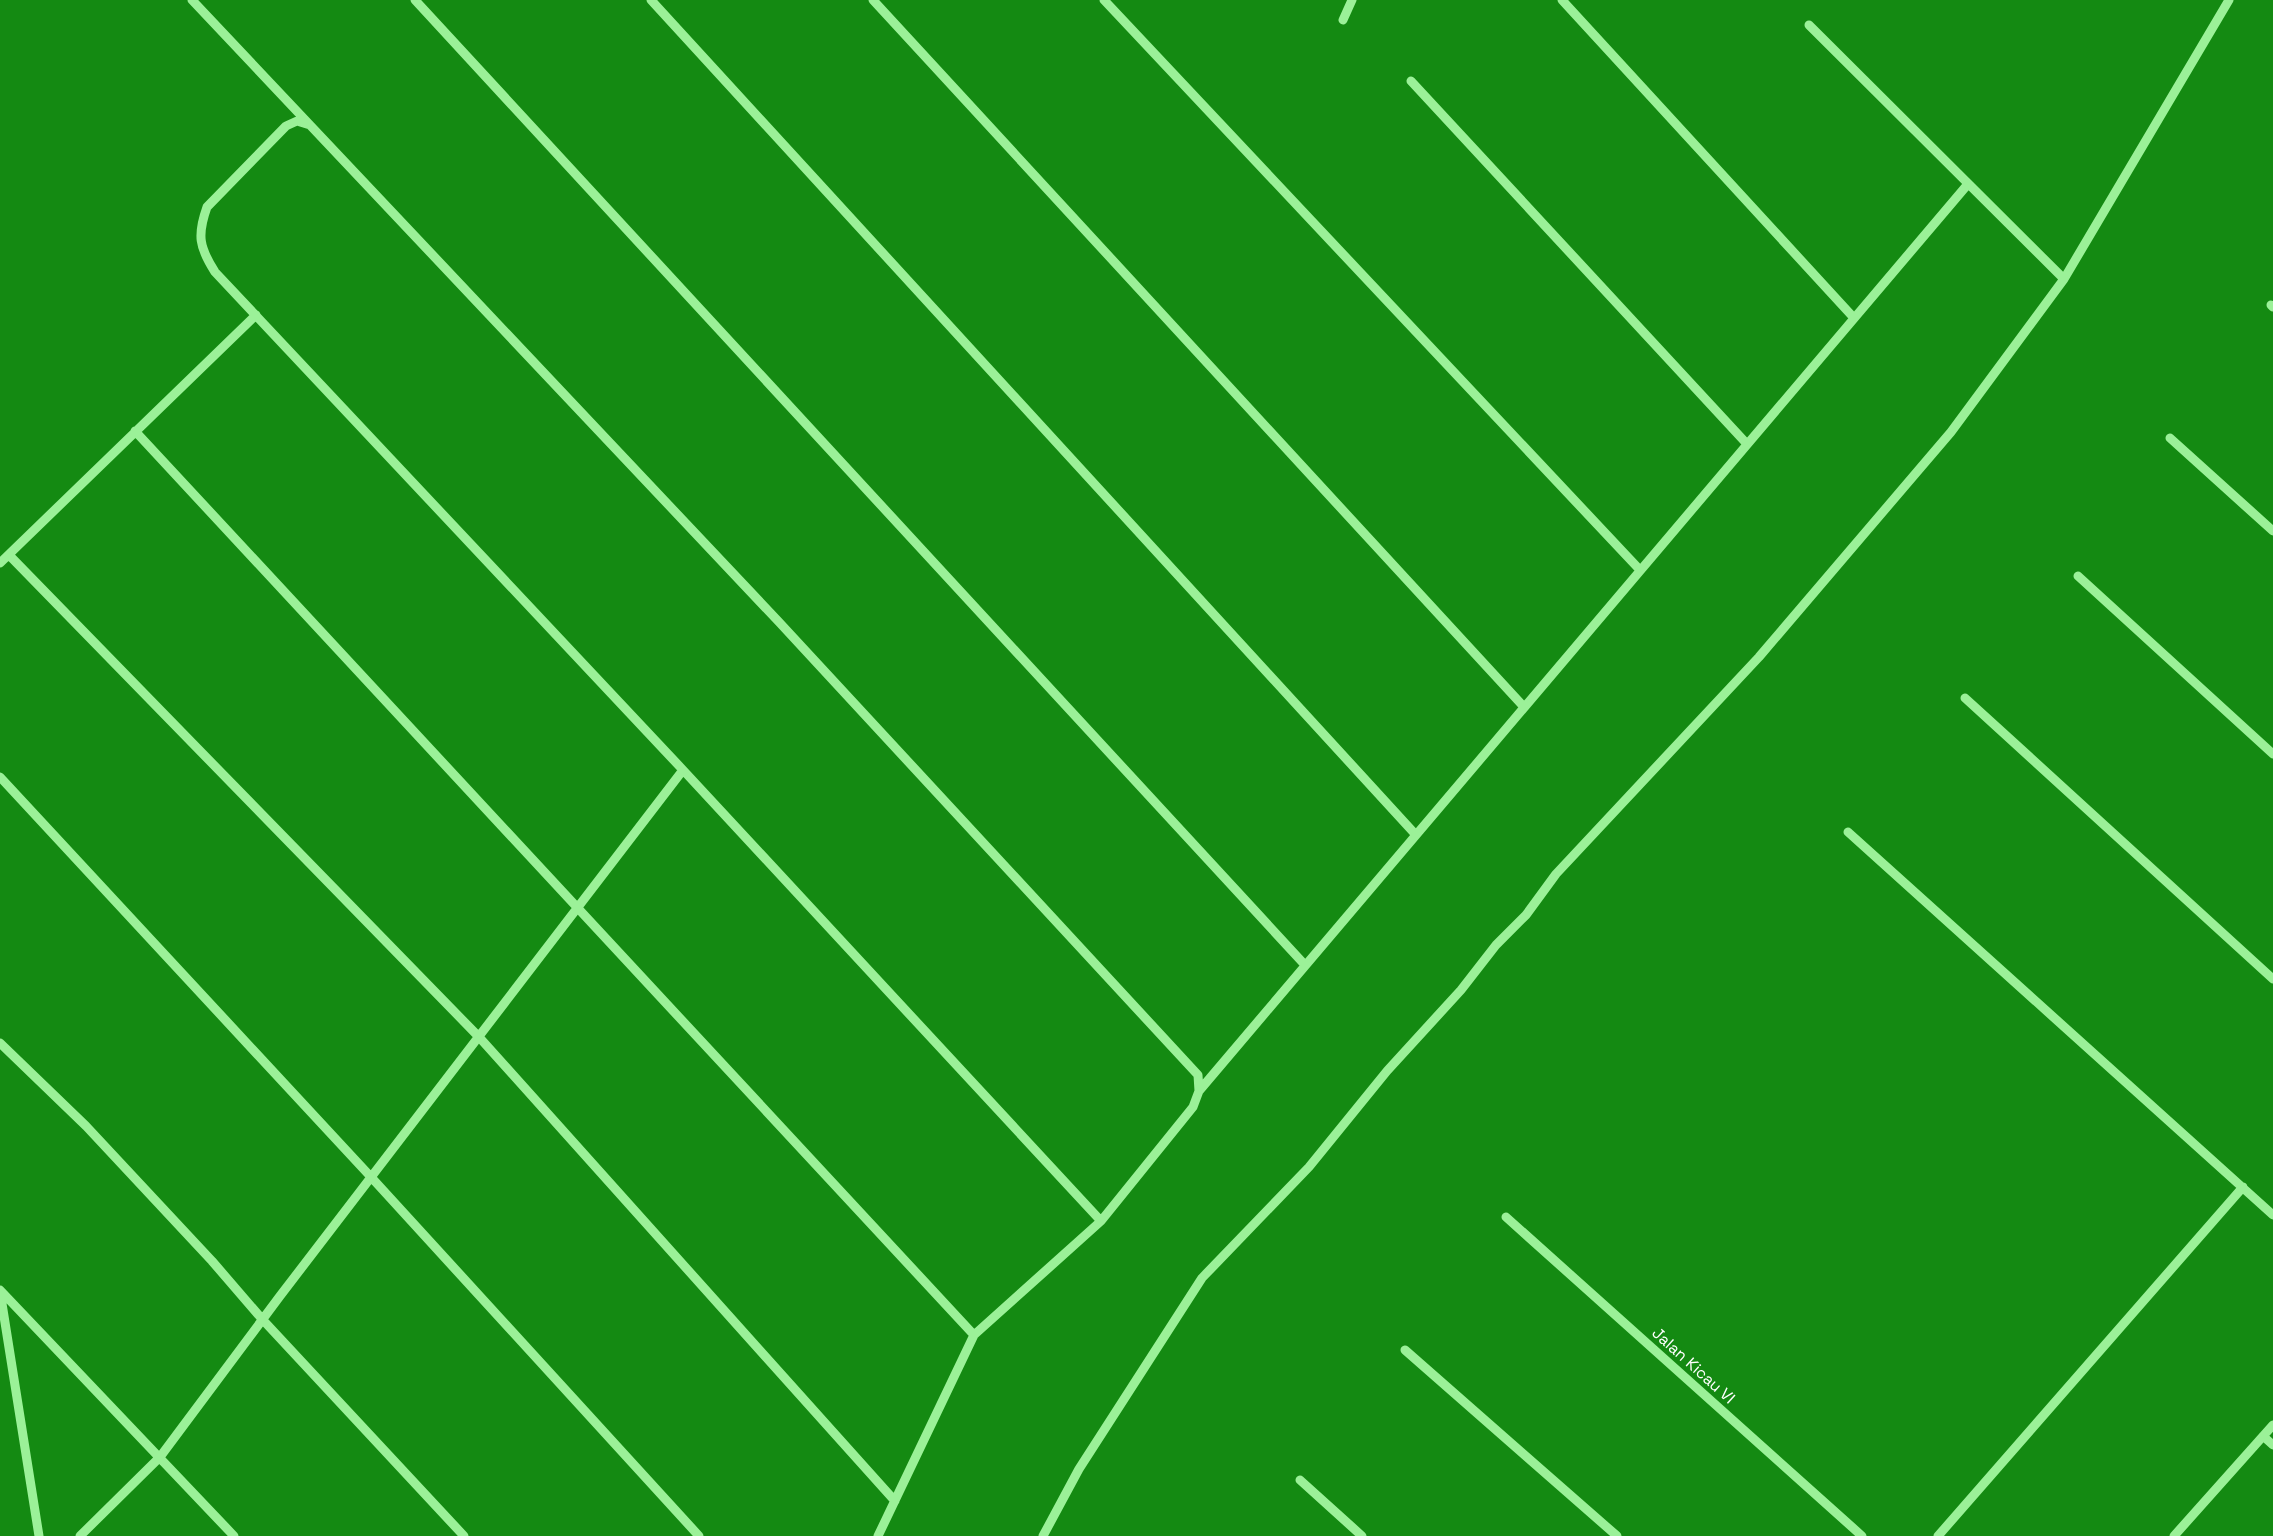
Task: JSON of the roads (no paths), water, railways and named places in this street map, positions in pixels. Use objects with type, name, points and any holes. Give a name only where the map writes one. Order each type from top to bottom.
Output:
[{"type":"street","points":[[192,0],[772,615],[1198,1075],[1198,1091],[1193,1107],[1101,1221],[974,1335],[878,1536]]},
{"type":"street","points":[[415,0],[1305,965]]},
{"type":"street","points":[[651,0],[1416,835]]},
{"type":"street","points":[[873,0],[1524,707]]},
{"type":"street","points":[[1104,0],[1640,570]]},
{"type":"street","points":[[1343,20],[1352,0]]},
{"type":"street","points":[[1562,0],[1854,318]]},
{"type":"street","points":[[1043,1536],[1079,1468],[1202,1278],[1309,1167],[1386,1070],[1461,990],[1496,945],[1526,915],[1556,874],[1759,657],[1951,432],[2064,279],[2229,0]]},
{"type":"street","points":[[1809,25],[2064,279]]},
{"type":"street","points":[[1411,81],[1747,444]]},
{"type":"street","points":[[311,125],[297,121],[286,126],[207,207],[200,225],[200,243],[215,272],[683,770],[1101,1221]]},
{"type":"street","points":[[1198,1091],[1968,184]]},
{"type":"street","points":[[0,563],[256,315]]},
{"type":"street","points":[[135,431],[974,1335]]},
{"type":"street","points":[[2170,438],[2273,530]]},
{"type":"street","points":[[8,554],[479,1037],[895,1501]]},
{"type":"street","points":[[2078,576],[2273,754]]},
{"type":"street","points":[[1965,698],[2273,979]]},
{"type":"street","points":[[80,1536],[160,1457],[262,1319],[683,770]]},
{"type":"street","points":[[0,777],[372,1177],[699,1536]]},
{"type":"street","points":[[1848,832],[2273,1215]]},
{"type":"street","points":[[0,1043],[86,1126],[212,1260],[262,1319],[464,1536]]},
{"type":"street","points":[[1938,1536],[2243,1187]]},
{"type":"street","name":"Jalan Kicau VI","points":[[1506,1217],[1862,1536]]},
{"type":"street","points":[[0,1290],[234,1536]]},
{"type":"street","points":[[0,1290],[39,1536]]},
{"type":"street","points":[[1404,1350],[1617,1536]]},
{"type":"street","points":[[2174,1536],[2273,1425]]},
{"type":"street","points":[[2263,1436],[2273,1445]]},
{"type":"street","points":[[1300,1480],[1362,1536]]}]
